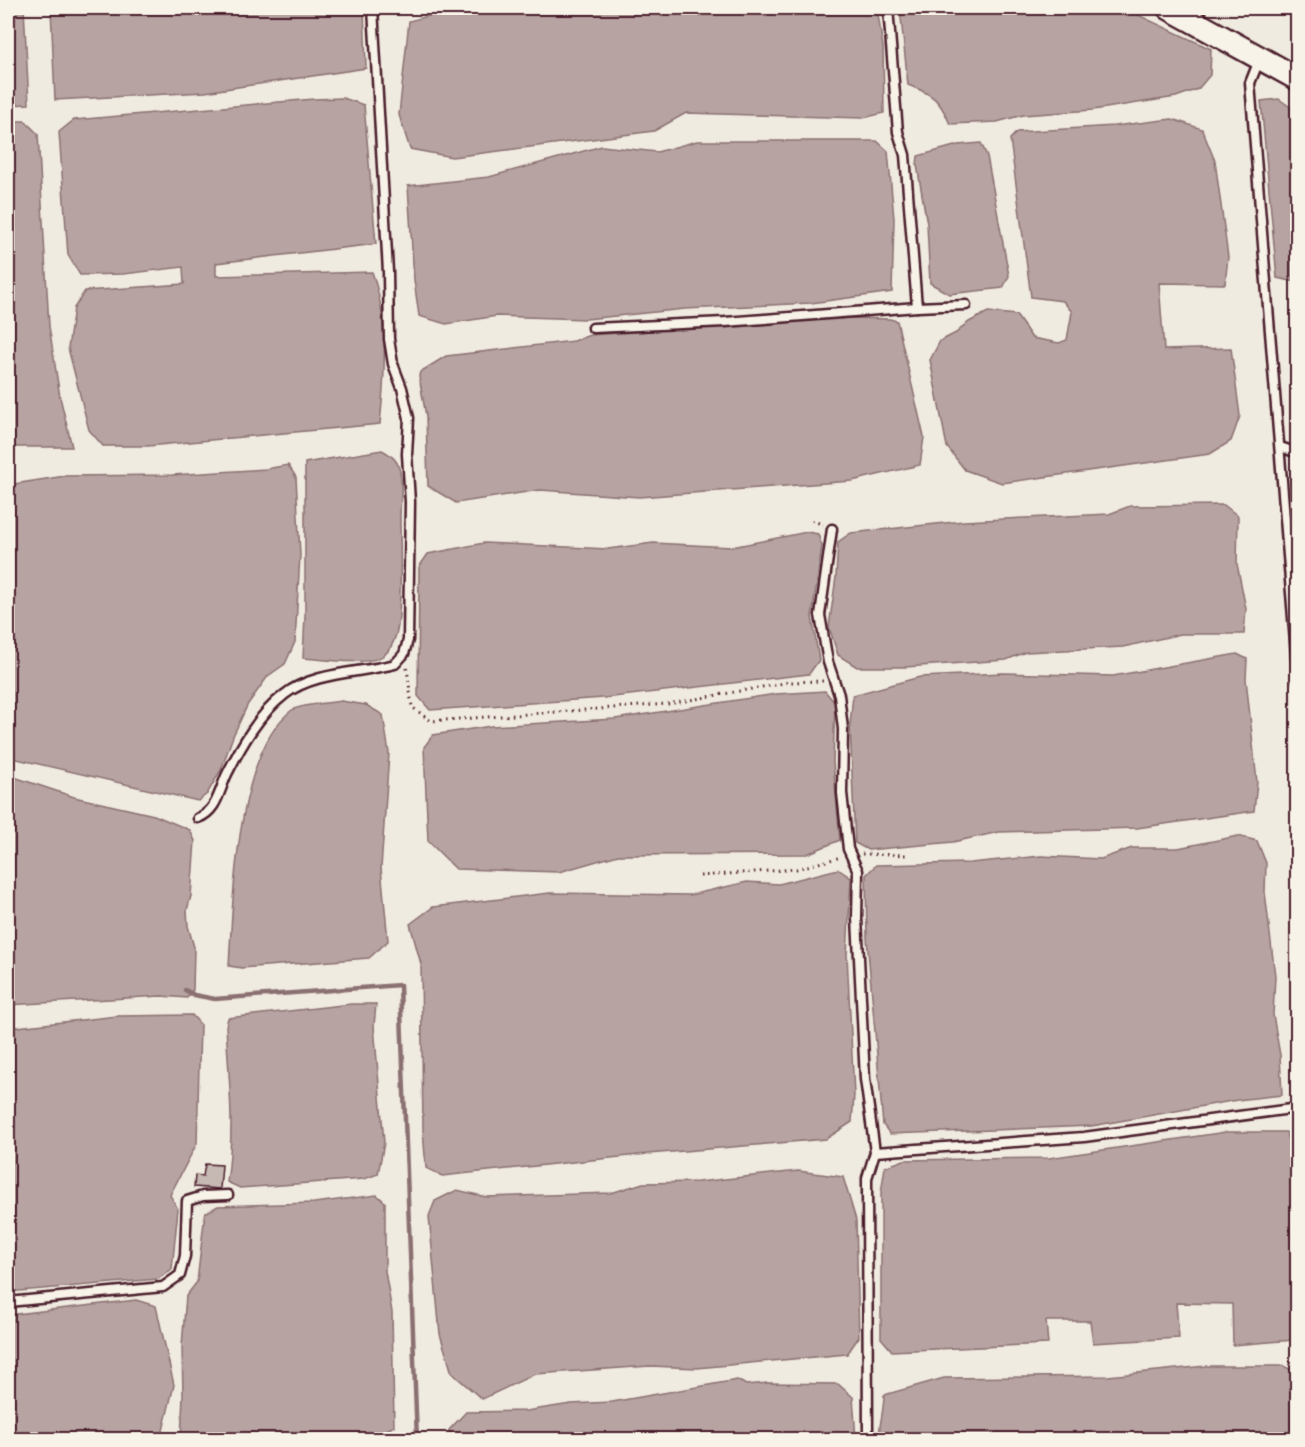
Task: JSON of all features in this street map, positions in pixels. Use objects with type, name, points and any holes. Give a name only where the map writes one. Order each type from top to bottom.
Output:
[{"type":"main road","points":[[1169,8],[1298,79]]},
{"type":"lane","points":[[198,818],[206,815],[216,803],[228,773],[252,731],[264,713],[285,693],[306,683],[332,676],[395,664],[404,654],[408,640],[410,502],[407,454],[409,418],[402,388],[393,364],[389,339],[388,272],[373,8]]},
{"type":"lane","points":[[888,8],[898,132],[905,155],[917,307]]},
{"type":"lane","points":[[1260,58],[1250,83],[1298,680]]},
{"type":"lane","points":[[593,328],[725,322],[966,305]]},
{"type":"lane","points":[[1280,447],[1298,453]]},
{"type":"lane","points":[[832,529],[820,615],[828,662],[838,695],[843,729],[842,793],[848,849],[858,870],[857,918],[865,1079],[875,1152],[867,1178],[868,1440]]},
{"type":"lane","points":[[875,1152],[1084,1137],[1298,1108]]},
{"type":"lane","points":[[8,1302],[163,1287],[180,1275],[184,1256],[187,1201],[203,1196],[228,1195]]},
{"type":"path","points":[[399,659],[407,668],[411,707],[431,721],[668,704],[790,682],[834,681]]},
{"type":"path","points":[[700,876],[796,869],[851,854],[910,855]]},
{"type":"shaded area","points":[[8,8],[24,8],[29,104],[8,105]]},
{"type":"shaded area","points":[[51,8],[364,8],[366,68],[205,92],[55,100]]},
{"type":"shaded area","points":[[459,8],[877,8],[883,47],[884,113],[863,118],[686,113],[654,131],[452,157],[410,149],[399,115],[409,21]]},
{"type":"shaded area","points":[[900,8],[1132,8],[1140,16],[1211,49],[1210,75],[1198,89],[1176,97],[1093,110],[1023,115],[997,122],[950,124],[935,99],[908,85]]},
{"type":"shaded area","points":[[343,98],[364,105],[376,244],[216,263],[216,276],[372,272],[381,309],[384,347],[380,424],[148,446],[103,446],[89,430],[68,348],[74,308],[85,291],[184,284],[183,267],[123,274],[80,275],[68,255],[59,132],[74,120]]},
{"type":"shaded area","points":[[1279,99],[1297,112],[1297,282],[1277,278],[1261,101]]},
{"type":"shaded area","points":[[1172,119],[1202,129],[1215,161],[1228,257],[1225,284],[1159,283],[1164,350],[1231,348],[1240,416],[1231,441],[1210,454],[1002,483],[965,470],[947,447],[930,360],[940,341],[988,312],[1016,315],[1032,338],[1059,343],[1067,340],[1072,312],[1063,301],[1031,297],[1010,139],[1017,132],[1114,126]]},
{"type":"shaded area","points":[[8,121],[25,121],[38,134],[49,326],[60,397],[72,447],[8,447]]},
{"type":"shaded area","points":[[697,141],[877,141],[888,151],[894,219],[892,292],[811,303],[685,309],[586,319],[497,316],[446,324],[419,316],[414,280],[408,186],[489,177],[602,146],[657,152]]},
{"type":"shaded area","points":[[981,143],[987,156],[1009,276],[1003,288],[949,294],[930,283],[927,224],[917,165],[918,156],[958,145]]},
{"type":"shaded area","points":[[849,318],[897,321],[924,437],[920,465],[852,481],[639,497],[540,490],[456,503],[428,486],[426,416],[419,376],[420,372],[446,356],[574,341],[590,335]]},
{"type":"shaded area","points":[[382,450],[392,456],[397,463],[401,484],[400,599],[394,642],[384,655],[368,661],[303,658],[305,463]]},
{"type":"shaded area","points":[[288,465],[296,477],[300,555],[295,642],[285,664],[268,676],[248,704],[221,770],[207,794],[198,801],[8,757],[8,485],[65,476],[172,475],[266,469]]},
{"type":"shaded area","points":[[1224,505],[1238,516],[1237,564],[1246,609],[1244,634],[1181,634],[1123,647],[1026,652],[1006,660],[905,667],[857,667],[838,655],[829,627],[838,542],[851,533],[964,521],[1109,514],[1130,506]]},
{"type":"shaded area","points":[[807,532],[818,534],[822,546],[812,617],[819,660],[809,674],[604,698],[430,710],[418,696],[419,567],[428,554],[484,543],[608,549],[653,543],[732,547]]},
{"type":"shaded area","points":[[1237,654],[1247,659],[1246,679],[1257,782],[1254,811],[1137,828],[999,832],[953,842],[868,850],[855,843],[850,725],[853,695],[920,677],[1003,673],[1113,676]]},
{"type":"shaded area","points":[[825,691],[835,703],[833,762],[840,840],[807,854],[618,855],[559,872],[456,869],[428,841],[424,747],[433,735],[491,726],[615,719],[776,694]]},
{"type":"shaded area","points":[[341,701],[366,705],[383,715],[389,753],[381,868],[388,941],[369,958],[242,968],[229,966],[241,829],[259,758],[273,730],[292,710],[309,705]]},
{"type":"shaded area","points":[[8,775],[74,797],[154,815],[190,830],[195,841],[191,896],[187,910],[188,926],[194,947],[193,990],[187,998],[161,996],[8,1005]]},
{"type":"shaded area","points":[[1238,836],[1257,841],[1266,863],[1265,892],[1275,976],[1273,1015],[1280,1055],[1282,1095],[1237,1100],[1092,1126],[890,1134],[883,1125],[867,938],[866,875],[876,865],[970,863],[1041,856],[1101,859],[1132,848],[1178,848]]},
{"type":"shaded area","points":[[838,869],[851,878],[847,955],[854,1095],[852,1122],[826,1139],[648,1154],[442,1176],[426,1168],[423,1131],[421,964],[410,924],[433,907],[550,893],[690,895],[747,882],[779,884]]},
{"type":"shaded area","points":[[351,1004],[376,1004],[374,1026],[384,1143],[378,1174],[364,1179],[240,1188],[227,1182],[231,1143],[226,1026],[228,1018]]},
{"type":"shaded area","points":[[192,1015],[200,1024],[197,1143],[170,1195],[178,1209],[172,1269],[158,1279],[8,1292],[8,1028],[118,1016]]},
{"type":"shaded area","points":[[1226,1132],[1286,1132],[1294,1164],[1298,1246],[1298,1335],[1294,1340],[1233,1345],[1232,1304],[1176,1303],[1179,1338],[1093,1343],[1090,1321],[1046,1321],[1048,1344],[892,1351],[881,1338],[881,1193],[885,1167],[904,1160],[1049,1158]]},
{"type":"shaded area","points":[[798,1171],[843,1177],[856,1220],[859,1337],[847,1354],[697,1368],[650,1366],[535,1374],[482,1399],[452,1373],[440,1334],[429,1216],[435,1201],[457,1190],[486,1197],[611,1193],[643,1183],[698,1182]]},
{"type":"shaded area","points":[[377,1195],[385,1202],[385,1271],[392,1312],[394,1426],[373,1438],[181,1439],[182,1346],[186,1296],[197,1282],[205,1213],[218,1206],[314,1203]]},
{"type":"shaded area","points":[[136,1300],[156,1306],[174,1385],[161,1439],[8,1439],[8,1315]]},
{"type":"shaded area","points":[[1206,1366],[1284,1366],[1297,1373],[1297,1439],[879,1439],[884,1395],[944,1378],[1108,1376]]},
{"type":"shaded area","points":[[737,1380],[746,1385],[838,1384],[853,1397],[856,1439],[450,1439],[449,1430],[466,1412],[526,1411],[571,1404],[612,1402]]},
{"type":"building","points":[[205,1164],[222,1165],[220,1189],[194,1187],[195,1175],[203,1176]]},
{"type":"waterway","points":[[185,990],[194,995],[215,999],[400,985],[417,1440]]}]
